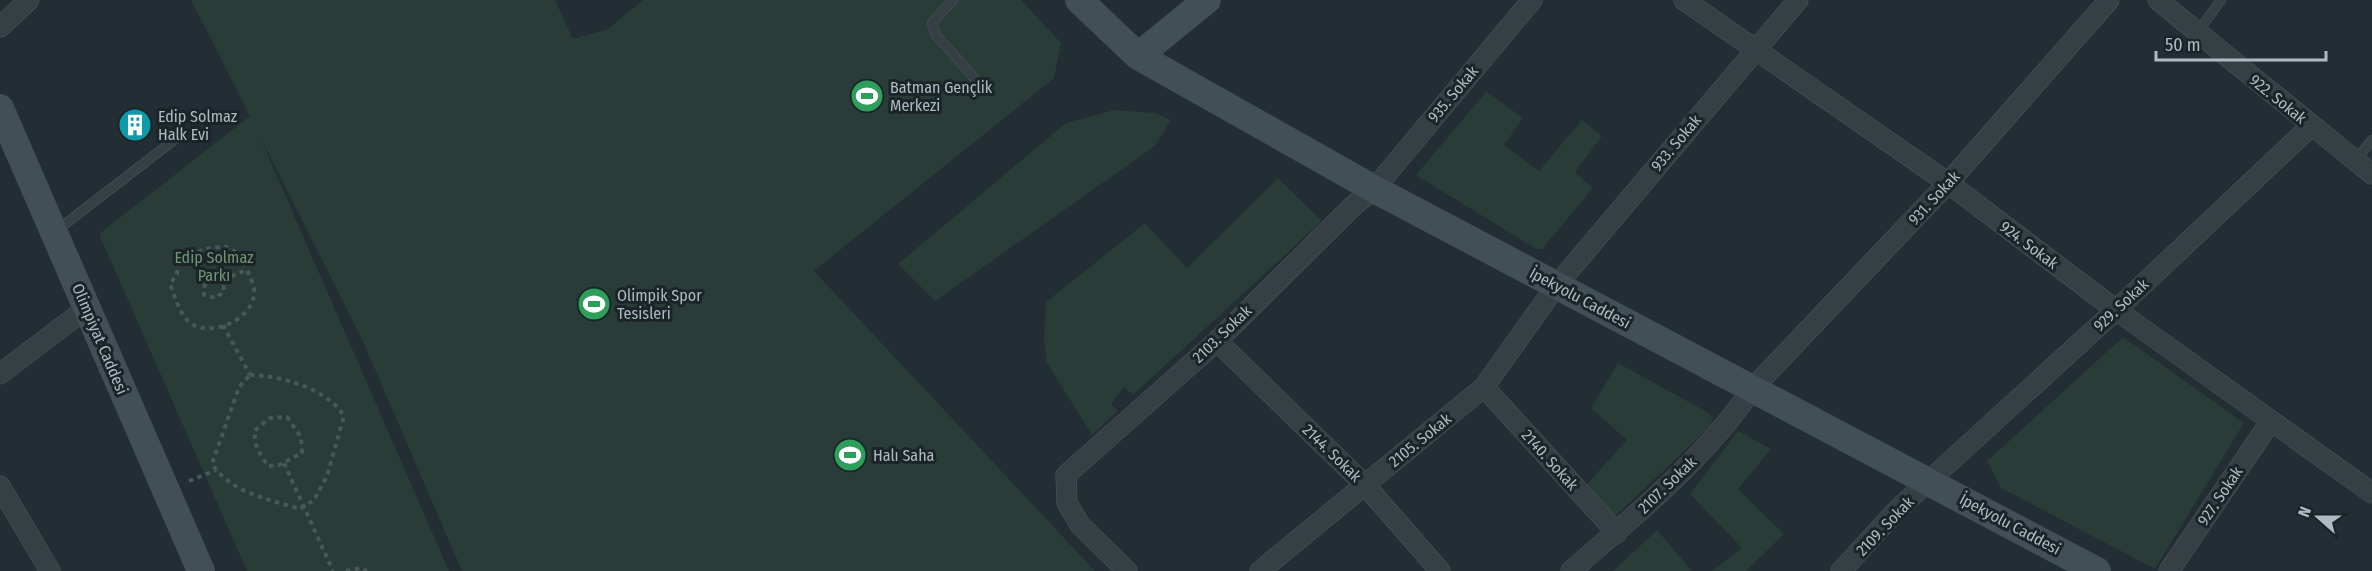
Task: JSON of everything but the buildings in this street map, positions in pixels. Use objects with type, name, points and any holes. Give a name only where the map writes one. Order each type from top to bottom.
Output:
[{"type":"street","points":[[0,27],[29,0]]},
{"type":"street","name":"İpekyolu Caddesi","points":[[1080,0],[1138,56],[1374,189],[2097,571]]},
{"type":"street","points":[[1138,56],[1207,0]]},
{"type":"street","name":"935. Sokak","points":[[1374,189],[1532,0]]},
{"type":"street","name":"924. Sokak","points":[[1684,0],[1754,51],[1948,183],[2116,310],[2372,493]]},
{"type":"street","name":"933. Sokak","points":[[1556,286],[1798,0]]},
{"type":"street","name":"931. Sokak","points":[[1752,389],[1948,183],[2109,0]]},
{"type":"street","name":"922. Sokak","points":[[2157,0],[2372,174]]},
{"type":"street","name":"Olimpiyat Caddesi","points":[[0,108],[201,571]]},
{"type":"street","name":"929. Sokak","points":[[1930,482],[2311,126]]},
{"type":"street","name":"2103. Sokak","points":[[1127,571],[1080,525],[1067,503],[1066,475],[1217,341],[1353,206],[1374,189]]},
{"type":"street","name":"2105. Sokak","points":[[1260,571],[1484,387],[1556,286]]},
{"type":"street","points":[[0,374],[87,308]]},
{"type":"street","name":"2144. Sokak","points":[[1217,341],[1365,485],[1440,571]]},
{"type":"street","name":"2140. Sokak","points":[[1484,387],[1617,533]]},
{"type":"street","name":"2107. Sokak","points":[[1574,570],[1675,480],[1733,417],[1752,389]]},
{"type":"street","name":"927. Sokak","points":[[2169,571],[2271,421]]},
{"type":"street","name":"2109. Sokak","points":[[1841,571],[1898,509],[1930,482]]},
{"type":"street","points":[[0,486],[50,571]]},
{"type":"lane","points":[[953,0],[932,23],[936,36],[978,82]]},
{"type":"lane","points":[[2197,33],[2222,0]]},
{"type":"lane","points":[[54,232],[178,137]]},
{"type":"lane","points":[[2355,161],[2372,140]]},
{"type":"path","points":[[224,246],[240,254],[246,270],[254,290],[252,301],[246,312],[223,325],[204,330],[183,316],[171,284],[177,274],[178,260],[205,249],[224,246]]},
{"type":"path","points":[[223,280],[224,291],[216,298],[204,295],[205,283],[211,276],[223,280],[246,270]]},
{"type":"path","points":[[223,325],[250,375]]},
{"type":"path","points":[[250,375],[271,376],[318,393],[339,407],[345,416],[327,476],[314,500],[300,508],[233,486],[220,477],[212,464],[239,387],[250,375]]},
{"type":"path","points":[[287,417],[301,437],[302,453],[284,463],[268,466],[257,449],[254,431],[270,418],[287,417]]},
{"type":"path","points":[[284,463],[333,571]]},
{"type":"path","points":[[346,571],[360,568],[367,571]]},
{"type":"green space","name":"Olimpik Spor Tesisleri","points":[[191,0],[555,0],[573,39],[608,29],[643,0],[1021,0],[1061,43],[1054,78],[814,271],[1095,571],[462,571],[361,337],[259,135],[449,571],[247,571],[99,234],[250,116]]},
{"type":"green space","points":[[1483,89],[1523,118],[1504,145],[1539,171],[1582,120],[1602,136],[1575,172],[1593,188],[1542,249],[1536,249],[1416,175],[1486,92]]},
{"type":"green space","points":[[1114,110],[1156,113],[1171,120],[1155,146],[935,301],[898,264],[1066,123]]},
{"type":"green space","points":[[1278,178],[1322,221],[1133,395],[1124,387],[1111,404],[1118,411],[1092,435],[1047,363],[1044,339],[1046,302],[1145,223],[1187,268]]},
{"type":"green space","points":[[2123,337],[2244,423],[2155,569],[2001,488],[1987,461]]},
{"type":"green space","points":[[1618,363],[1707,412],[1713,418],[1710,427],[1612,519],[1586,485],[1627,440],[1591,408]]},
{"type":"green space","points":[[1738,431],[1771,449],[1738,489],[1784,534],[1746,571],[1711,571],[1742,548],[1690,494]]},
{"type":"green space","points":[[1657,530],[1692,571],[1613,571]]},
{"type":"place","name":"Batman Gençlik Merkezi","points":[[867,96]]},
{"type":"place","name":"Edip Solmaz Halk Evi","points":[[135,125]]},
{"type":"place","name":"Olimpik Spor Tesisleri","points":[[594,304]]},
{"type":"place","name":"Halı Saha","points":[[850,455]]},
{"type":"park label","name":"Edip Solmaz Parkı","points":[[214,266]]}]
